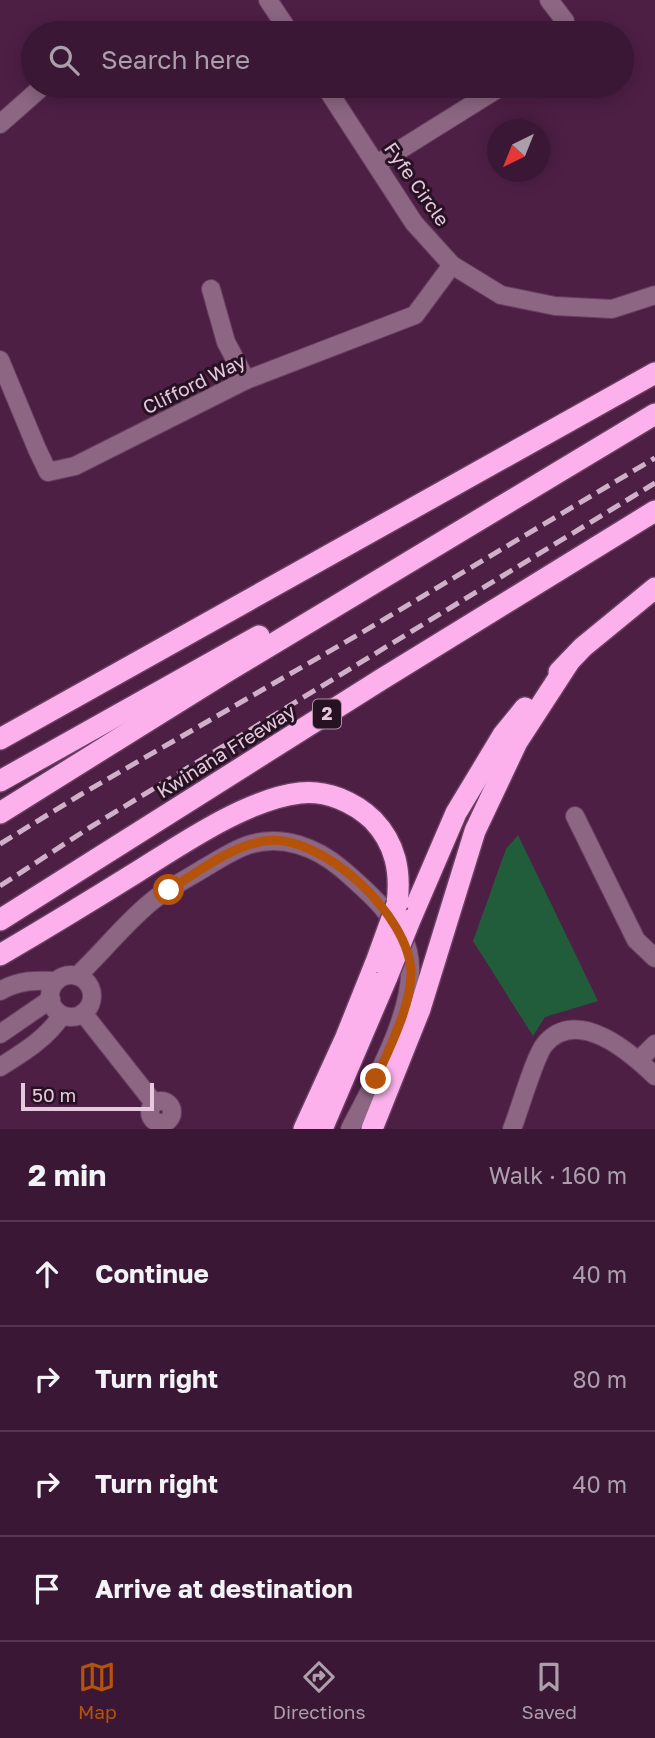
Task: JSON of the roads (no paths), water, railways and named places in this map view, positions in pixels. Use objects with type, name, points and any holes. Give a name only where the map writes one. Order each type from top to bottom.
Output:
[{"type":"highway","points":[[0,738],[655,373]]},
{"type":"highway","points":[[0,781],[655,414]]},
{"type":"highway","points":[[0,813],[226,672],[655,414]]},
{"type":"highway","name":"Kwinana Freeway","points":[[0,920],[655,511]]},
{"type":"highway","points":[[322,1129],[403,912],[456,813],[503,735],[534,696],[583,647],[655,588]]},
{"type":"highway","points":[[372,1129],[421,1009],[475,831],[517,742],[569,662]]},
{"type":"highway","points":[[0,956],[196,836],[261,804],[300,793],[318,793],[341,799],[375,823],[396,857],[403,912]]},
{"type":"highway","points":[[304,1129],[346,1037],[382,970]]},
{"type":"street","points":[[268,0],[282,21]]},
{"type":"street","points":[[550,0],[565,21]]},
{"type":"street","points":[[0,124],[29,98]]},
{"type":"street","name":"Fyfe Circle","points":[[333,98],[414,223],[452,265],[501,295],[555,306],[612,309],[655,295]]},
{"type":"street","points":[[377,164],[483,98]]},
{"type":"street","name":"Clifford Way","points":[[0,360],[48,472],[75,466],[246,380],[415,315],[452,265]]},
{"type":"street","points":[[211,289],[226,342],[246,380]]},
{"type":"street","points":[[575,816],[636,940],[655,958]]},
{"type":"street","points":[[77,976],[156,898],[234,851],[266,841],[301,845],[316,851],[328,858],[376,901],[397,929],[407,949],[411,972],[410,990],[395,1033],[376,1079],[349,1129]]},
{"type":"street","points":[[66,976],[77,976],[88,984],[91,1003],[83,1013],[73,1017],[62,1015],[54,1008],[51,989],[56,981],[66,976]]},
{"type":"street","points":[[0,991],[17,983],[40,979],[56,981]]},
{"type":"street","points":[[0,1034],[51,999]]},
{"type":"street","points":[[83,1013],[154,1103],[150,1109],[151,1116],[155,1122],[164,1126]]},
{"type":"street","points":[[0,1066],[31,1048],[62,1015]]},
{"type":"street","points":[[512,1129],[543,1046],[554,1035],[569,1029],[585,1030],[603,1038],[639,1060],[655,1076]]},
{"type":"street","points":[[639,1060],[655,1044]]},
{"type":"railway","points":[[0,844],[655,458]]},
{"type":"railway","points":[[0,886],[89,828],[655,483]]}]
